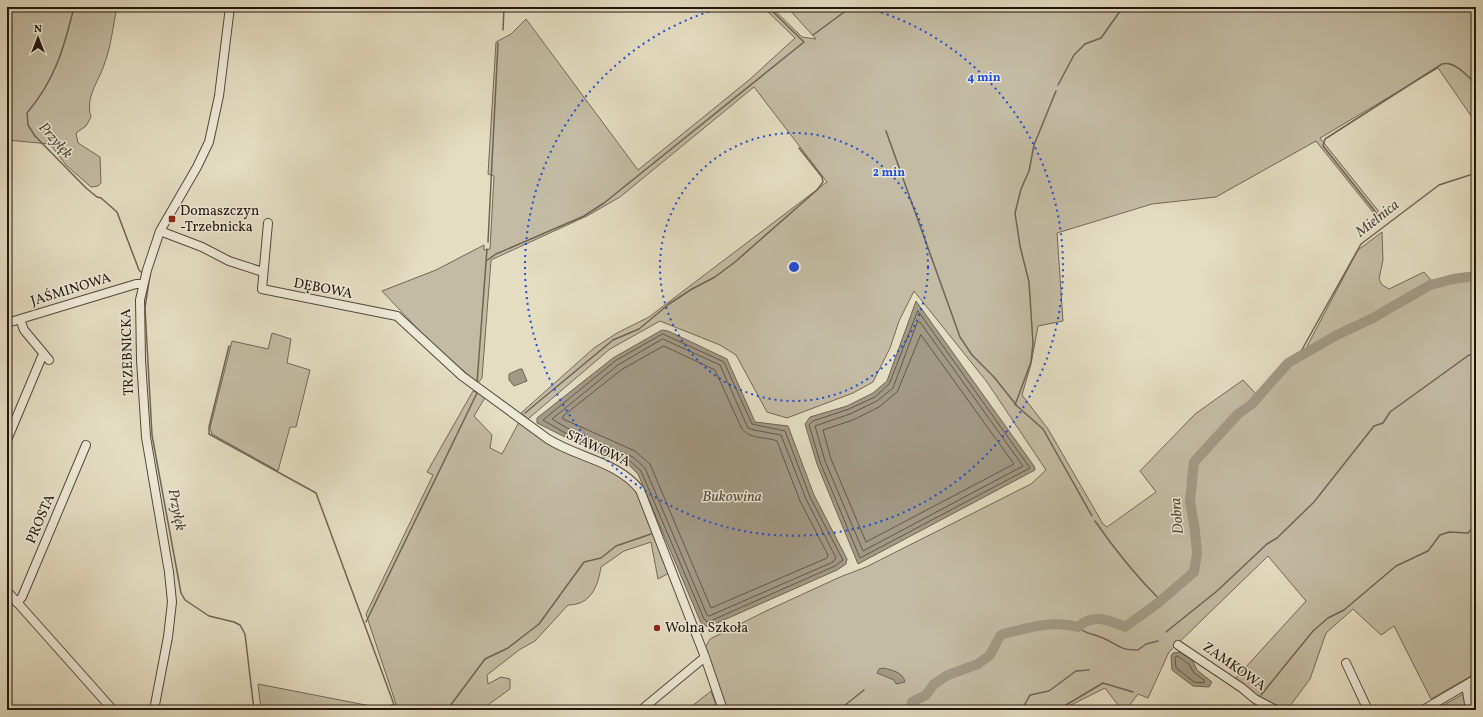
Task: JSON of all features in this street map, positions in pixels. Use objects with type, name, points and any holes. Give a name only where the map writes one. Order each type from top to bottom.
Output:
[{"type":"street","name":"TRZEBNICKA","points":[[154,710],[170,626],[172,602],[169,572],[148,449],[144,413],[139,315],[146,270],[160,231],[198,167],[209,142],[217,115],[230,7]]},
{"type":"street","name":"DĘBOWA","points":[[268,223],[261,286],[264,291],[397,316]]},
{"type":"street","points":[[160,231],[202,247],[229,261],[263,272]]},
{"type":"street","name":"JAŚMINOWA","points":[[7,323],[143,282]]},
{"type":"street","name":"STAWOWA","points":[[397,316],[462,376],[548,439],[560,446],[617,469],[635,483],[640,490],[705,657],[723,710]]},
{"type":"street","points":[[20,320],[24,330],[49,360]]},
{"type":"street","points":[[7,440],[43,354]]},
{"type":"street","name":"PROSTA","points":[[17,603],[22,597],[86,445]]},
{"type":"street","points":[[7,592],[113,710]]},
{"type":"street","name":"ZAMKOWA","points":[[1178,645],[1242,688],[1255,699],[1276,710]]},
{"type":"street","points":[[641,710],[705,657]]},
{"type":"street","points":[[1346,663],[1368,710]]},
{"type":"street","points":[[1423,710],[1476,679]]},
{"type":"street","points":[[1465,686],[1470,710]]},
{"type":"shaded area","points":[[7,7],[117,7],[106,58],[91,97],[91,117],[86,126],[76,133],[78,143],[100,157],[101,183],[98,186],[91,187],[66,165],[50,144],[7,140]]},
{"type":"shaded area","points":[[763,7],[771,7],[802,37],[816,39],[787,7],[1476,7],[1476,123],[1438,68],[1320,138],[1384,218],[1380,221],[1316,141],[1216,197],[1152,204],[1057,233],[1063,321],[1038,326],[1031,364],[1022,395],[1048,429],[1103,524],[1107,527],[1156,492],[1140,471],[1195,414],[1243,380],[1256,394],[1232,416],[1203,451],[1190,464],[1188,491],[1194,533],[1194,560],[1189,575],[1172,590],[1175,592],[1195,573],[1197,565],[1197,530],[1191,499],[1196,463],[1239,417],[1259,401],[1304,352],[1358,250],[1382,232],[1383,260],[1379,279],[1382,285],[1389,289],[1424,272],[1436,286],[1476,279],[1476,673],[1431,699],[1394,626],[1381,635],[1353,609],[1326,633],[1310,679],[1287,710],[1274,707],[1235,679],[1306,601],[1268,556],[1169,652],[1148,698],[1138,694],[1126,710],[1122,710],[1105,688],[1069,706],[1072,710],[727,710],[705,648],[710,639],[766,611],[840,577],[866,567],[1031,484],[1046,470],[987,382],[914,291],[899,321],[890,348],[873,382],[853,393],[787,418],[767,412],[736,355],[720,345],[660,321],[610,349],[528,419],[521,413],[594,348],[617,333],[649,317],[827,182],[754,87],[620,197],[587,216],[491,260],[482,378],[478,383],[432,344],[382,291],[436,270],[484,245],[484,250],[490,249],[494,176],[488,174],[496,42],[511,34],[526,19],[638,170],[749,80],[795,38]]},
{"type":"shaded area","points":[[272,333],[291,339],[287,363],[310,370],[296,427],[290,427],[278,471],[212,434],[210,428],[232,341],[268,349]]},
{"type":"shaded area","points":[[473,391],[486,396],[474,416],[492,435],[490,448],[502,454],[519,422],[619,472],[638,490],[669,573],[658,579],[651,542],[624,551],[601,567],[598,581],[588,598],[582,602],[568,605],[535,641],[519,650],[487,675],[488,684],[501,677],[510,679],[510,689],[481,710],[398,710],[366,614],[433,475],[427,472]]},
{"type":"shaded area","points":[[258,684],[386,709],[390,708],[392,704],[395,710],[261,710]]},
{"type":"shaded area","points":[[711,691],[718,710],[687,710]]},
{"type":"shaded area","points":[[1465,693],[1468,710],[1435,710]]},
{"type":"water","points":[[916,301],[1034,466],[1035,470],[858,564],[817,464],[805,424],[810,417],[847,406],[873,393],[887,381]]},
{"type":"water","name":"Bukowina","points":[[662,330],[668,331],[727,359],[755,422],[788,426],[814,495],[847,559],[846,564],[837,570],[708,627],[701,623],[638,474],[629,465],[537,423],[537,418],[613,358]]},
{"type":"water","points":[[522,369],[527,381],[514,386],[509,380],[509,374]]},
{"type":"water","points":[[1180,652],[1193,661],[1197,670],[1212,682],[1209,687],[1193,686],[1172,670],[1171,656],[1173,653]]},
{"type":"water","points":[[883,668],[900,674],[905,682],[896,684],[894,680],[877,673],[879,669]]},
{"type":"waterway","name":"Przyłęk","points":[[74,7],[62,50],[52,76],[37,101],[27,113],[28,125],[35,136],[86,188],[97,197],[101,198],[117,212],[141,272]]},
{"type":"waterway","points":[[503,30],[504,7]]},
{"type":"waterway","points":[[486,261],[496,254],[584,216],[604,203],[804,42],[768,7]]},
{"type":"waterway","points":[[813,35],[851,7]]},
{"type":"waterway","points":[[1058,85],[1074,55],[1085,44],[1101,38],[1123,7]]},
{"type":"waterway","points":[[488,242],[498,43]]},
{"type":"waterway","points":[[1381,219],[1323,146],[1325,139],[1442,64],[1457,67],[1476,84]]},
{"type":"waterway","points":[[1015,405],[1031,362],[1033,343],[1029,282],[1020,246],[1015,213],[1021,189],[1029,171],[1034,145],[1056,91]]},
{"type":"waterway","points":[[886,131],[960,337],[972,355],[994,377],[1017,406],[1043,429],[1092,516]]},
{"type":"waterway","points":[[525,413],[613,340],[639,329],[669,304],[692,289],[715,277],[735,262],[817,190],[823,182],[822,177],[799,148]]},
{"type":"waterway","points":[[7,161],[12,166]]},
{"type":"waterway","name":"Mielnica","points":[[1299,355],[1361,244],[1439,185],[1476,173]]},
{"type":"waterway","points":[[477,383],[487,249]]},
{"type":"waterway","name":"Przyłęk","points":[[150,275],[145,308],[152,435],[181,593],[185,600],[209,616],[234,622],[240,625],[245,634],[254,710]]},
{"type":"waterway","name":"Dobra","points":[[911,710],[912,702],[926,695],[934,684],[948,675],[978,664],[990,655],[1000,636],[1003,634],[1031,627],[1059,624],[1078,627],[1089,620],[1095,619],[1107,620],[1125,627],[1158,603],[1194,572],[1197,553],[1190,501],[1194,462],[1238,414],[1252,404],[1288,363],[1337,335],[1373,318],[1430,285],[1453,279],[1476,276]]},
{"type":"waterway","points":[[229,346],[209,427],[209,434],[316,493],[396,710]]},
{"type":"waterway","points":[[1166,632],[1217,591],[1267,544],[1277,538],[1314,502],[1374,426],[1383,423],[1390,412],[1469,355],[1476,355]]},
{"type":"waterway","points":[[366,622],[478,391]]},
{"type":"waterway","points":[[1095,521],[1126,562],[1161,601]]},
{"type":"waterway","points":[[1261,695],[1313,631],[1328,618],[1344,610],[1396,566],[1428,551],[1440,535],[1449,532],[1468,533],[1476,524]]},
{"type":"waterway","points":[[447,710],[485,659],[508,648],[539,624],[584,562],[601,558],[616,546],[651,534]]},
{"type":"waterway","points":[[1078,627],[1087,633],[1103,638],[1119,647],[1126,649],[1138,650],[1146,644],[1158,641]]},
{"type":"waterway","points":[[990,710],[994,708],[1017,708],[1023,706],[1030,695],[1049,691],[1076,671],[1089,670]]},
{"type":"waterway","points":[[1063,710],[1066,705],[1103,683],[1133,692]]},
{"type":"waterway","points":[[839,710],[864,690]]},
{"type":"place","name":"Domaszczyn -Trzebnicka","points":[[172,219]]},
{"type":"place","name":"Wolna Szkoła","points":[[657,628]]}]
